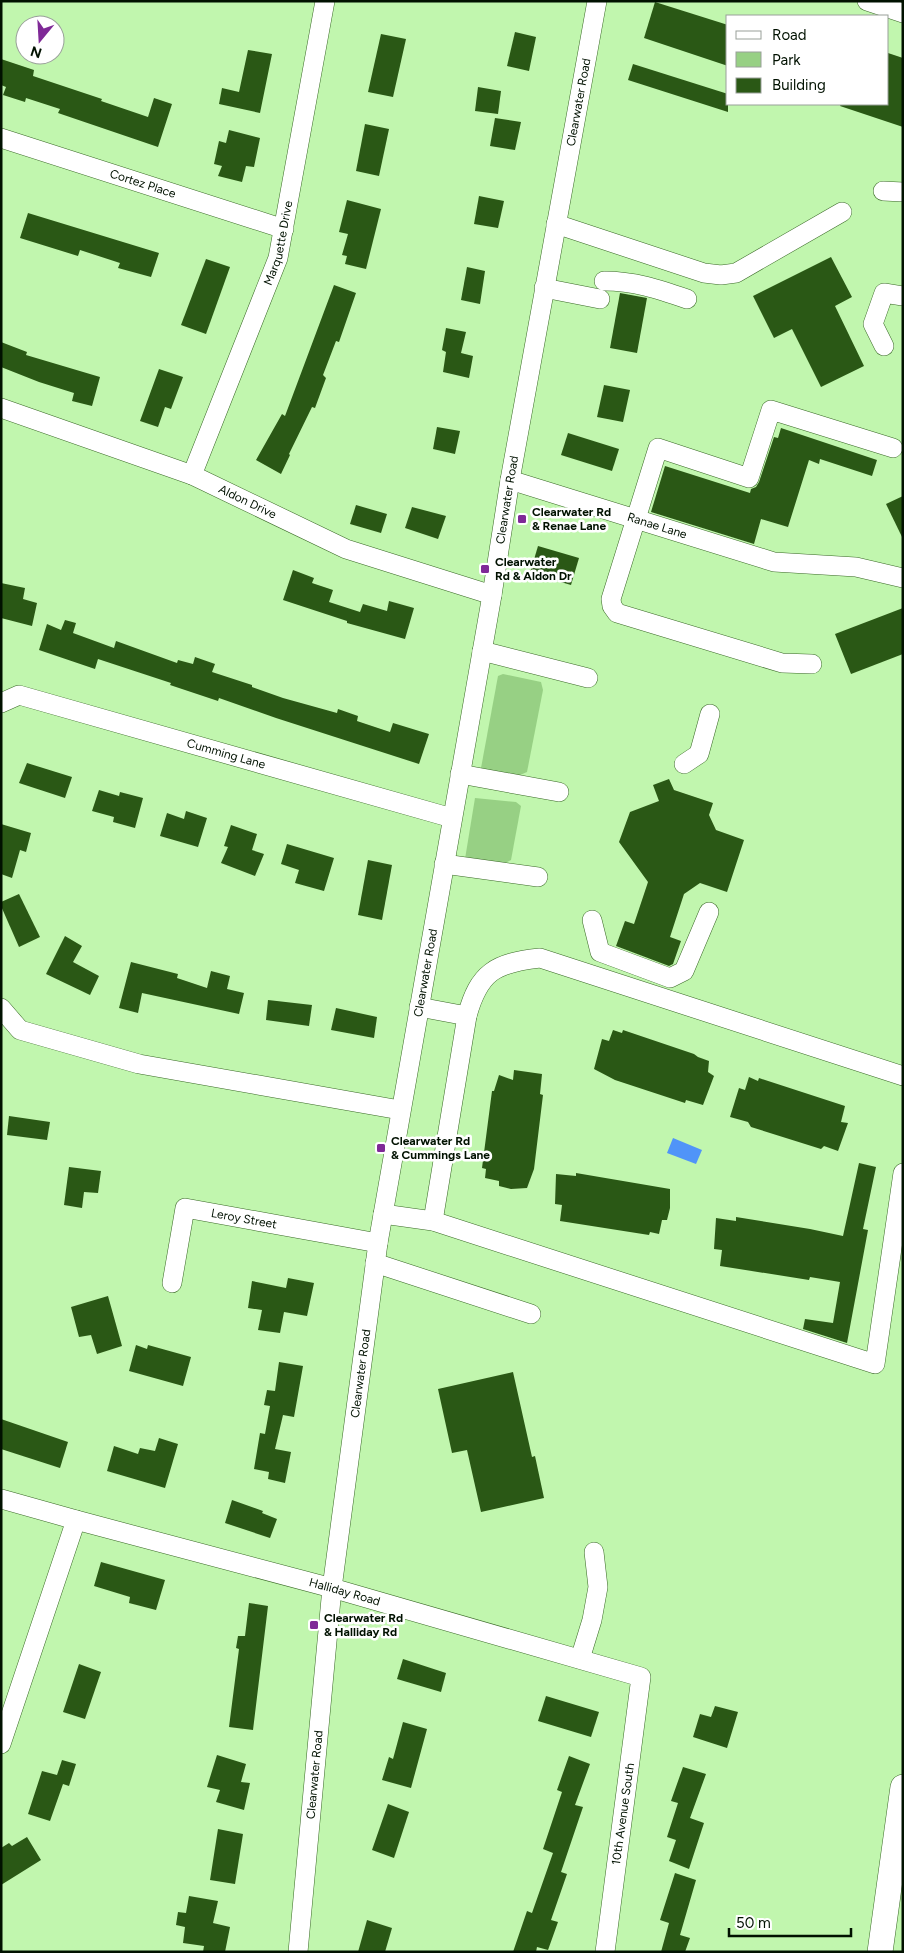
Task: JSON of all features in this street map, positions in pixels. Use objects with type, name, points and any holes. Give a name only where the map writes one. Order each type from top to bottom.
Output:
[{"type":"main road","points":[[880,1952],[903,1787]]},
{"type":"street","name":"Marquette Drive","points":[[192,475],[278,258],[325,1]]},
{"type":"street","name":"Clearwater Road","points":[[298,1952],[332,1588],[378,1243],[492,595],[510,480],[596,1]]},
{"type":"street","points":[[867,1],[903,13]]},
{"type":"street","name":"Cortez Place","points":[[1,138],[284,229]]},
{"type":"street","points":[[883,191],[903,192]]},
{"type":"street","points":[[556,224],[704,273],[721,275],[736,273],[842,212]]},
{"type":"street","points":[[544,288],[602,290],[626,281],[662,290],[686,299]]},
{"type":"street","points":[[884,346],[873,324],[884,293],[903,296]]},
{"type":"street","name":"Aldon Drive","points":[[1,408],[192,475],[346,549],[492,595]]},
{"type":"street","points":[[812,664],[782,663],[617,612],[612,606],[611,599],[658,448],[748,478],[771,410],[893,448]]},
{"type":"street","name":"Ranae Lane","points":[[510,480],[774,562],[856,567],[903,578]]},
{"type":"street","points":[[482,651],[588,678]]},
{"type":"street","name":"Cumming Lane","points":[[1,704],[18,695],[452,818]]},
{"type":"street","points":[[684,764],[699,754],[710,714]]},
{"type":"street","points":[[460,774],[559,792]]},
{"type":"street","points":[[444,864],[538,877]]},
{"type":"street","points":[[592,920],[600,952],[670,978],[684,971],[709,912]]},
{"type":"street","points":[[433,1221],[467,1016],[472,996],[481,981],[496,969],[517,960],[540,958],[903,1076]]},
{"type":"street","points":[[419,1007],[467,1016]]},
{"type":"street","points":[[1,1008],[20,1030],[139,1064],[400,1110]]},
{"type":"street","points":[[383,1214],[433,1221],[875,1364],[903,1173]]},
{"type":"street","name":"Leroy Street","points":[[172,1283],[185,1208],[378,1243]]},
{"type":"street","points":[[375,1263],[531,1314]]},
{"type":"street","name":"Halliday Road","points":[[1,1499],[332,1588],[642,1677]]},
{"type":"street","points":[[1,1744],[76,1520]]},
{"type":"street","points":[[580,1659],[592,1620],[598,1586],[594,1552]]},
{"type":"street","name":"10th Avenue South","points":[[604,1952],[642,1677]]},
{"type":"green space","points":[[503,674],[541,682],[543,690],[527,772],[511,779],[486,773],[481,768],[498,676]]},
{"type":"green space","points":[[475,798],[516,802],[521,806],[511,860],[496,868],[465,859]]},
{"type":"water","points":[[673,1138],[702,1150],[696,1164],[667,1153]]},
{"type":"building","points":[[655,2],[726,24],[726,65],[644,38]]},
{"type":"building","points":[[515,32],[536,37],[529,71],[507,66]]},
{"type":"building","points":[[381,34],[406,39],[393,97],[368,92]]},
{"type":"building","points":[[248,50],[272,54],[260,113],[219,104],[222,88],[239,92]]},
{"type":"building","points":[[889,53],[903,58],[903,127],[840,106],[889,105]]},
{"type":"building","points":[[1,59],[34,70],[33,76],[102,99],[101,101],[148,117],[154,98],[172,104],[158,147],[58,113],[60,109],[26,98],[25,102],[3,95],[6,87],[1,85]]},
{"type":"building","points":[[633,64],[726,93],[728,112],[628,80]]},
{"type":"building","points":[[478,87],[501,91],[498,114],[475,111]]},
{"type":"building","points":[[495,118],[521,122],[515,150],[490,146]]},
{"type":"building","points":[[365,124],[389,129],[379,176],[356,171]]},
{"type":"building","points":[[229,130],[260,138],[254,167],[246,166],[242,182],[218,176],[222,166],[214,164],[219,141],[226,143]]},
{"type":"building","points":[[479,196],[504,201],[498,228],[474,224]]},
{"type":"building","points":[[347,200],[381,209],[366,269],[345,264],[347,256],[342,255],[348,234],[339,232]]},
{"type":"building","points":[[28,213],[159,253],[151,277],[118,268],[120,263],[80,250],[78,256],[20,238]]},
{"type":"building","points":[[831,257],[852,297],[835,306],[864,366],[821,387],[792,329],[774,338],[753,296]]},
{"type":"building","points":[[206,259],[230,267],[206,334],[181,325]]},
{"type":"building","points":[[467,267],[485,271],[480,304],[461,300]]},
{"type":"building","points":[[334,285],[356,293],[339,342],[336,341],[323,375],[326,378],[315,408],[312,407],[281,474],[256,460],[282,414],[285,416]]},
{"type":"building","points":[[620,293],[647,298],[637,353],[610,348]]},
{"type":"building","points":[[446,328],[466,332],[461,353],[473,356],[469,378],[443,372],[446,352],[442,350]]},
{"type":"building","points":[[1,342],[27,352],[26,355],[100,377],[92,406],[72,401],[74,393],[1,367]]},
{"type":"building","points":[[159,369],[183,377],[171,409],[165,407],[158,427],[140,421]]},
{"type":"building","points":[[604,385],[630,390],[623,422],[597,417]]},
{"type":"building","points":[[437,427],[460,431],[455,454],[433,449]]},
{"type":"building","points":[[781,428],[877,460],[872,476],[820,459],[819,464],[809,460],[788,527],[761,519],[754,544],[651,512],[665,466],[750,493],[751,489],[756,487],[759,482],[774,437],[778,438]]},
{"type":"building","points":[[568,433],[619,449],[612,471],[561,455]]},
{"type":"building","points":[[903,496],[903,539],[886,504]]},
{"type":"building","points":[[356,505],[387,514],[381,533],[350,524]]},
{"type":"building","points":[[412,507],[446,516],[438,539],[405,528]]},
{"type":"building","points":[[538,546],[579,558],[571,585],[530,573]]},
{"type":"building","points":[[293,570],[314,578],[312,583],[333,590],[329,602],[360,612],[363,604],[387,611],[389,601],[414,608],[405,639],[347,623],[347,621],[283,600]]},
{"type":"building","points":[[1,583],[25,588],[23,599],[37,603],[32,626],[1,618]]},
{"type":"building","points":[[903,608],[903,654],[851,674],[835,634]]},
{"type":"building","points":[[65,620],[76,623],[73,633],[114,648],[116,641],[177,663],[178,660],[193,664],[195,657],[215,664],[212,672],[252,685],[252,687],[283,698],[337,713],[338,709],[358,716],[357,721],[390,732],[393,723],[429,734],[419,764],[219,698],[218,701],[98,659],[95,669],[39,650],[47,624],[61,630]]},
{"type":"building","points":[[27,763],[72,777],[65,798],[19,783]]},
{"type":"building","points":[[669,779],[674,790],[713,803],[709,815],[716,830],[744,840],[727,892],[700,883],[684,894],[670,937],[681,941],[673,964],[669,966],[616,946],[625,921],[634,924],[648,882],[619,842],[630,812],[659,801],[653,785]]},
{"type":"building","points":[[99,790],[119,796],[120,792],[143,798],[135,828],[113,822],[114,817],[92,811]]},
{"type":"building","points":[[186,811],[207,818],[198,847],[160,836],[167,813],[184,819]]},
{"type":"building","points":[[1,824],[31,833],[26,852],[20,850],[12,878],[1,874]]},
{"type":"building","points":[[231,825],[257,834],[252,850],[264,854],[255,876],[221,863],[228,847],[224,846]]},
{"type":"building","points":[[287,844],[334,858],[324,891],[295,883],[299,870],[281,864]]},
{"type":"building","points":[[368,860],[392,865],[382,920],[358,915]]},
{"type":"building","points":[[19,894],[40,937],[19,947],[1,902]]},
{"type":"building","points":[[65,936],[82,946],[73,962],[99,976],[90,995],[46,974]]},
{"type":"building","points":[[131,962],[178,974],[177,978],[207,988],[211,971],[230,976],[227,989],[244,993],[239,1014],[142,993],[138,1013],[119,1008]]},
{"type":"building","points":[[268,1000],[312,1005],[309,1026],[266,1020]]},
{"type":"building","points":[[336,1008],[377,1017],[374,1038],[331,1030]]},
{"type":"building","points":[[613,1030],[622,1033],[623,1030],[709,1061],[708,1072],[714,1076],[703,1105],[686,1100],[685,1103],[615,1080],[594,1069],[602,1039],[609,1041]]},
{"type":"building","points":[[514,1070],[542,1074],[540,1094],[543,1095],[534,1169],[527,1188],[511,1189],[499,1186],[499,1181],[485,1178],[486,1169],[482,1168],[492,1091],[494,1091],[499,1075],[513,1080]]},
{"type":"building","points":[[749,1077],[758,1081],[759,1078],[845,1106],[841,1122],[848,1123],[838,1151],[824,1146],[821,1149],[751,1127],[748,1122],[730,1117],[739,1088],[745,1090]]},
{"type":"building","points":[[9,1116],[50,1122],[47,1140],[7,1135]]},
{"type":"building","points":[[859,1163],[876,1167],[863,1229],[868,1230],[847,1343],[803,1329],[805,1319],[833,1323],[840,1282],[810,1277],[809,1280],[720,1266],[722,1250],[714,1249],[716,1218],[736,1221],[736,1217],[843,1236]]},
{"type":"building","points":[[69,1167],[101,1171],[98,1193],[84,1192],[82,1208],[64,1205]]},
{"type":"building","points":[[576,1173],[670,1189],[670,1208],[667,1220],[662,1220],[659,1234],[650,1232],[649,1235],[560,1221],[562,1205],[555,1204],[556,1174],[576,1176]]},
{"type":"building","points":[[288,1278],[314,1283],[307,1316],[284,1312],[280,1333],[258,1330],[262,1310],[248,1308],[252,1281],[286,1288]]},
{"type":"building","points":[[108,1296],[122,1346],[97,1354],[91,1335],[79,1337],[71,1307]]},
{"type":"building","points":[[136,1345],[147,1349],[148,1345],[191,1357],[183,1386],[129,1371]]},
{"type":"building","points":[[279,1362],[303,1366],[294,1417],[283,1415],[275,1449],[291,1452],[285,1483],[268,1479],[269,1472],[254,1469],[260,1433],[265,1434],[270,1406],[264,1405],[267,1390],[275,1391]]},
{"type":"building","points":[[513,1372],[532,1457],[535,1456],[544,1498],[481,1512],[467,1450],[452,1453],[438,1389]]},
{"type":"building","points":[[1,1419],[68,1442],[60,1468],[1,1449]]},
{"type":"building","points":[[159,1438],[178,1444],[165,1488],[107,1471],[114,1446],[138,1454],[140,1448],[155,1451]]},
{"type":"building","points":[[232,1500],[263,1511],[262,1513],[277,1519],[270,1538],[225,1523]]},
{"type":"building","points":[[101,1562],[165,1580],[156,1610],[129,1603],[130,1597],[94,1586]]},
{"type":"building","points":[[249,1603],[268,1606],[253,1730],[229,1727],[239,1649],[236,1648],[238,1636],[245,1636]]},
{"type":"building","points":[[403,1659],[446,1673],[441,1692],[397,1679]]},
{"type":"building","points":[[79,1664],[101,1672],[85,1719],[63,1712]]},
{"type":"building","points":[[546,1696],[599,1712],[591,1737],[538,1721]]},
{"type":"building","points":[[715,1706],[738,1712],[727,1748],[693,1737],[700,1714],[711,1717]]},
{"type":"building","points":[[403,1722],[427,1729],[411,1788],[382,1780],[389,1757],[393,1759]]},
{"type":"building","points":[[217,1755],[246,1764],[241,1782],[250,1783],[244,1810],[216,1802],[220,1790],[207,1787]]},
{"type":"building","points":[[569,1756],[590,1764],[575,1805],[583,1807],[561,1872],[567,1874],[551,1920],[558,1922],[548,1950],[537,1947],[536,1952],[513,1952],[527,1911],[532,1913],[553,1853],[543,1849],[562,1792],[557,1790]]},
{"type":"building","points":[[62,1760],[76,1764],[69,1786],[63,1784],[50,1821],[28,1814],[42,1771],[57,1775]]},
{"type":"building","points":[[683,1767],[706,1774],[690,1818],[704,1823],[689,1869],[669,1861],[676,1840],[667,1837],[678,1803],[671,1801]]},
{"type":"building","points":[[388,1804],[409,1812],[394,1858],[372,1850]]},
{"type":"building","points":[[218,1829],[243,1834],[235,1884],[210,1880]]},
{"type":"building","points":[[27,1837],[41,1860],[1,1885],[1,1848],[9,1843],[12,1846]]},
{"type":"building","points":[[675,1873],[696,1880],[680,1935],[690,1938],[685,1952],[661,1952],[669,1923],[660,1920]]},
{"type":"building","points":[[189,1896],[218,1901],[213,1923],[230,1927],[225,1952],[203,1952],[204,1946],[183,1943],[185,1927],[176,1925],[178,1912],[186,1913]]},
{"type":"building","points":[[367,1920],[392,1928],[385,1952],[358,1952]]},
{"type":"place","name":"Clearwater Rd & Renae Lane","points":[[522,519]]},
{"type":"place","name":"Clearwater Rd & Aldon Dr","points":[[485,569]]},
{"type":"place","name":"Clearwater Rd & Cummings Lane","points":[[381,1148]]},
{"type":"place","name":"Clearwater Rd & Halliday Rd","points":[[314,1625]]}]
